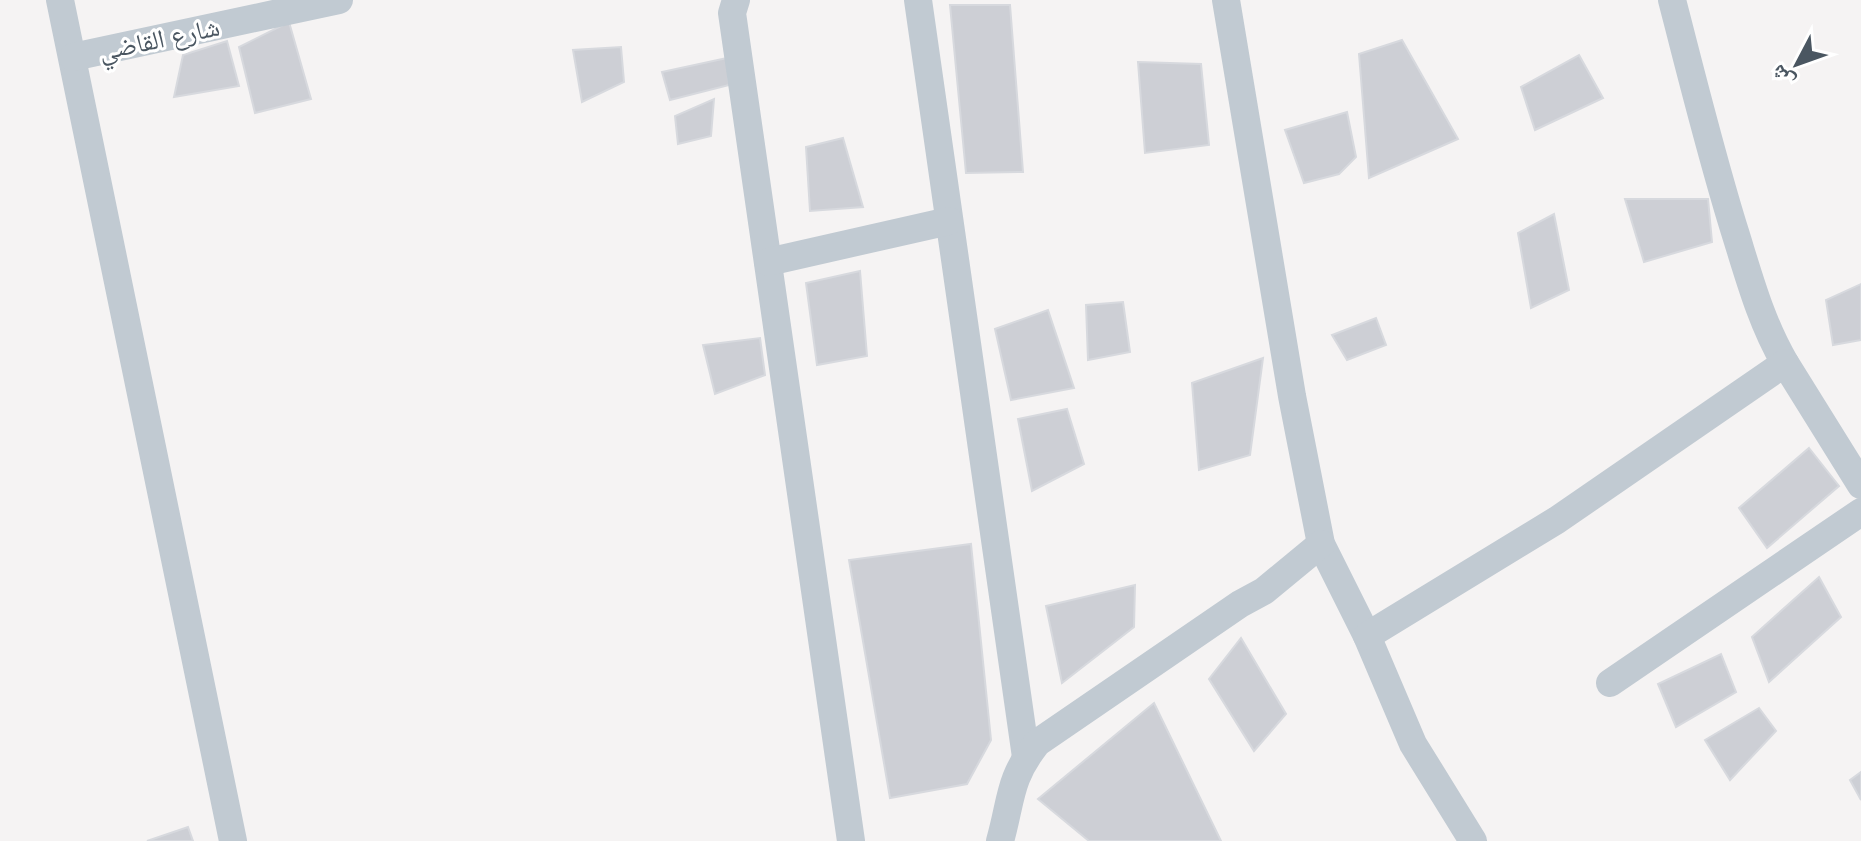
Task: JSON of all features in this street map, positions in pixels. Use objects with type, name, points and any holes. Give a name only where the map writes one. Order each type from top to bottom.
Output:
[{"type":"street","points":[[60,0],[233,841]]},
{"type":"street","name":"شارع القاضي","points":[[73,57],[339,0]]},
{"type":"street","points":[[736,0],[732,13],[851,841]]},
{"type":"street","points":[[918,0],[1026,757]]},
{"type":"street","points":[[1226,0],[1292,396],[1321,544],[1367,636],[1413,744],[1473,841]]},
{"type":"street","points":[[1672,0],[1722,189],[1758,307],[1785,363],[1861,485]]},
{"type":"street","points":[[768,262],[949,221]]},
{"type":"street","points":[[1367,636],[1557,520],[1785,363]]},
{"type":"street","points":[[1610,683],[1861,512]]},
{"type":"street","points":[[1000,841],[1011,788],[1026,757],[1037,743],[1264,591],[1321,544]]},
{"type":"building","points":[[950,5],[1010,5],[1023,172],[966,173]]},
{"type":"building","points":[[289,22],[311,99],[255,113],[239,47]]},
{"type":"building","points":[[1402,40],[1458,139],[1369,178],[1359,54]]},
{"type":"building","points":[[227,41],[239,86],[174,97],[183,55]]},
{"type":"building","points":[[621,47],[624,82],[582,102],[573,50]]},
{"type":"building","points":[[1579,55],[1603,98],[1535,130],[1521,87]]},
{"type":"building","points":[[727,58],[729,85],[670,100],[662,72]]},
{"type":"building","points":[[1138,62],[1201,64],[1209,145],[1145,153]]},
{"type":"building","points":[[714,99],[711,136],[678,144],[675,116]]},
{"type":"building","points":[[1347,112],[1356,157],[1339,174],[1304,183],[1285,130]]},
{"type":"building","points":[[843,138],[863,207],[810,211],[806,147]]},
{"type":"building","points":[[1625,199],[1708,199],[1712,242],[1644,262]]},
{"type":"building","points":[[1554,214],[1569,290],[1531,308],[1518,233]]},
{"type":"building","points":[[860,271],[867,356],[817,365],[806,283]]},
{"type":"building","points":[[1861,284],[1861,340],[1833,345],[1826,300]]},
{"type":"building","points":[[1123,302],[1130,352],[1088,360],[1086,305]]},
{"type":"building","points":[[1048,310],[1074,388],[1011,400],[995,329]]},
{"type":"building","points":[[1376,318],[1386,345],[1347,360],[1332,335]]},
{"type":"building","points":[[760,338],[765,375],[715,394],[703,345]]},
{"type":"building","points":[[1263,358],[1250,455],[1199,470],[1192,383]]},
{"type":"building","points":[[1067,409],[1084,464],[1032,491],[1018,419]]},
{"type":"building","points":[[1809,448],[1839,486],[1767,548],[1739,508]]},
{"type":"building","points":[[971,544],[991,740],[967,784],[890,798],[849,560]]},
{"type":"building","points":[[1819,577],[1841,617],[1769,682],[1752,637]]},
{"type":"building","points":[[1135,585],[1134,627],[1062,683],[1046,606]]},
{"type":"building","points":[[1241,638],[1286,714],[1254,751],[1209,679]]},
{"type":"building","points":[[1721,654],[1736,692],[1676,727],[1658,684]]},
{"type":"building","points":[[1154,703],[1221,841],[1089,841],[1038,799]]},
{"type":"building","points":[[1759,708],[1776,731],[1730,780],[1705,740]]},
{"type":"building","points":[[1861,772],[1861,800],[1850,780]]},
{"type":"building","points":[[188,827],[193,841],[147,841]]}]
